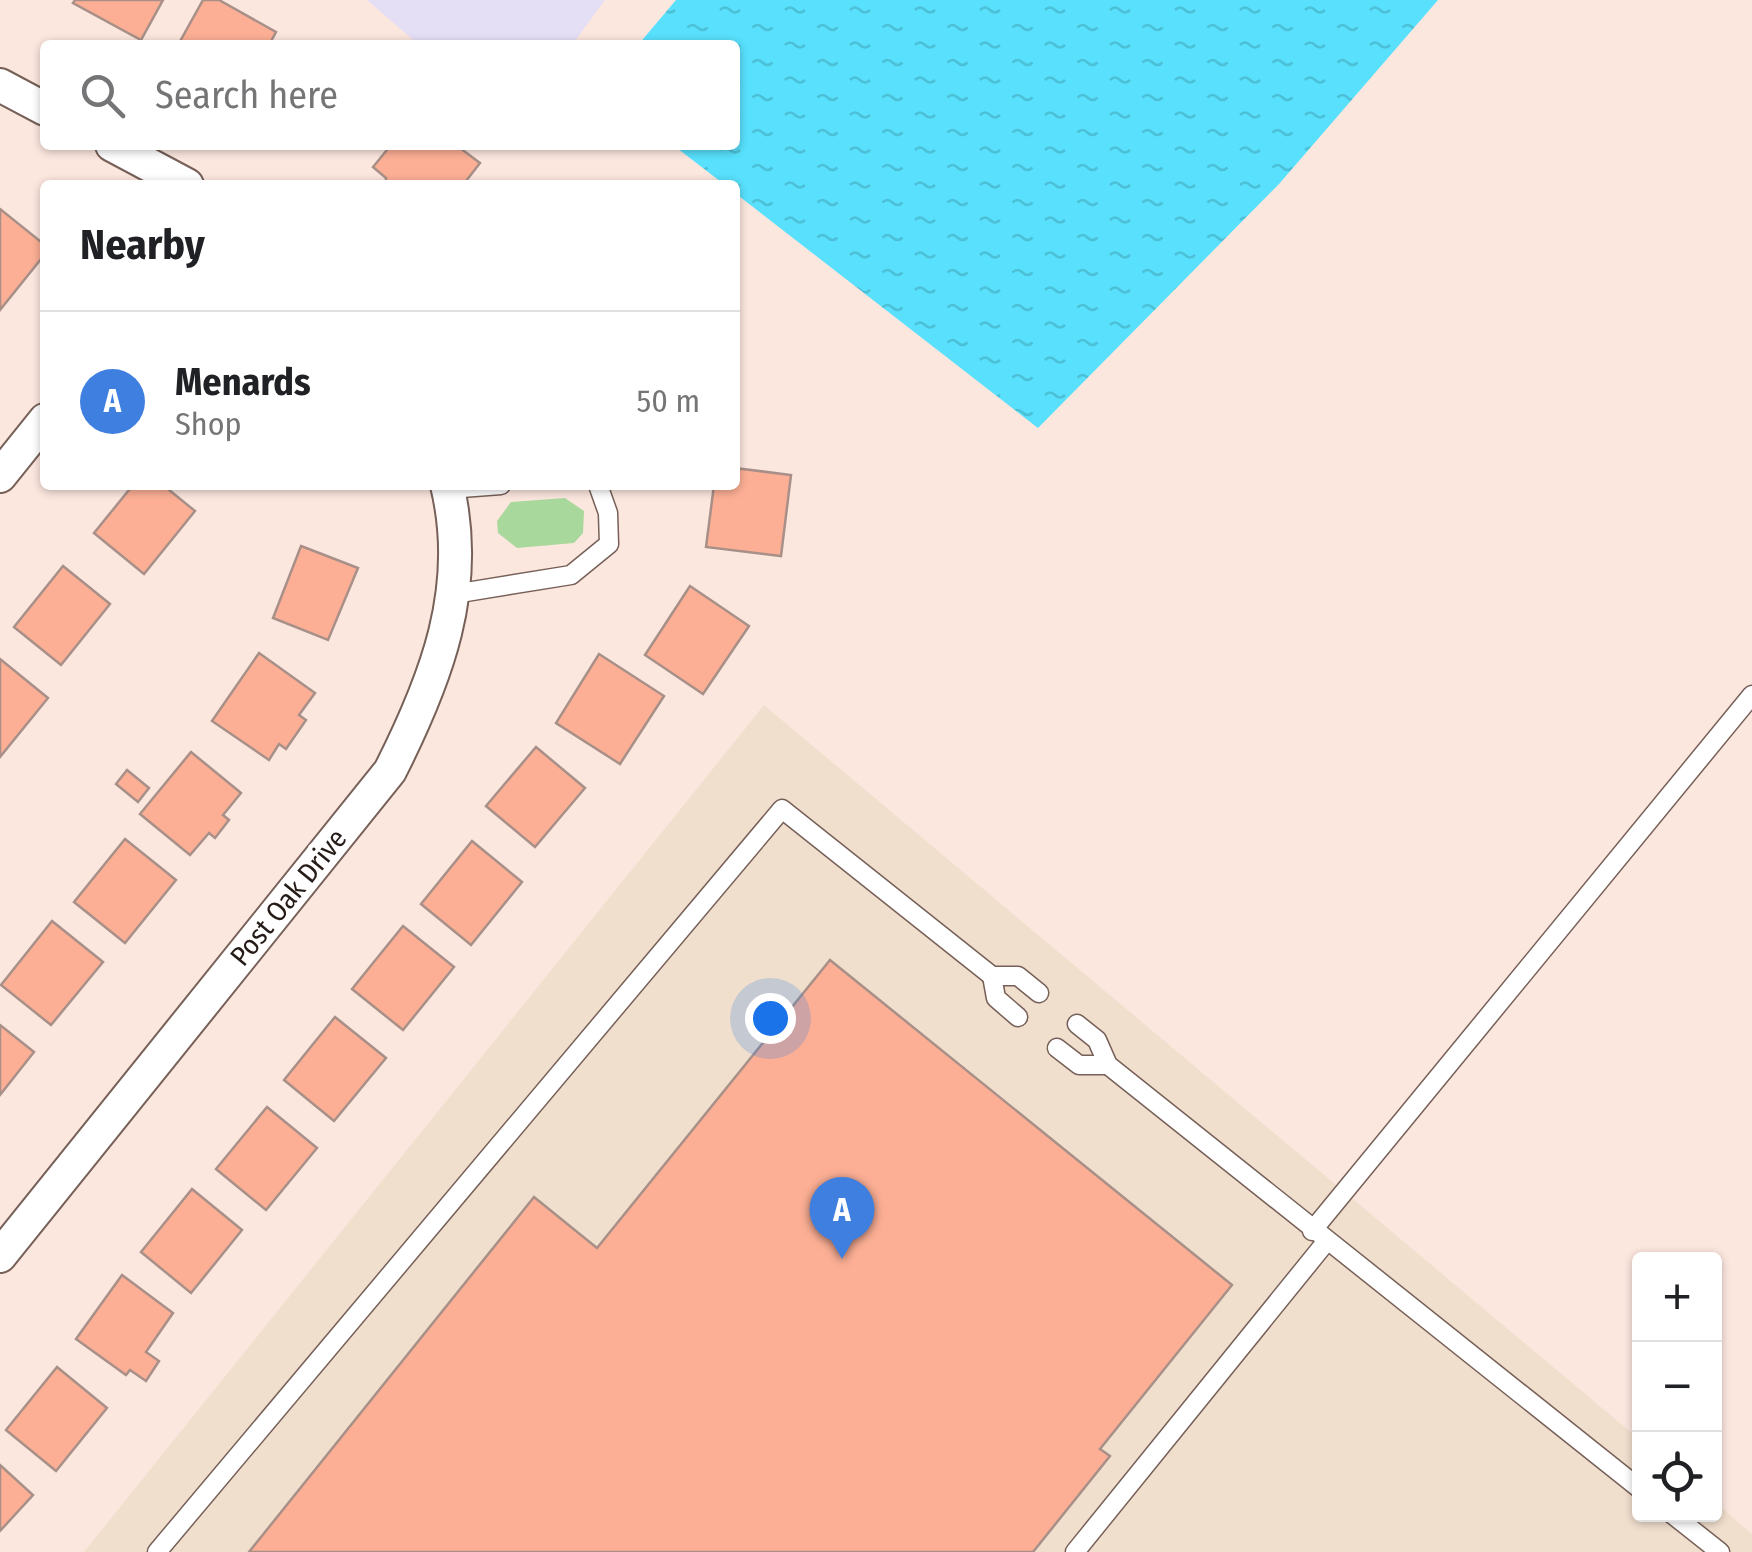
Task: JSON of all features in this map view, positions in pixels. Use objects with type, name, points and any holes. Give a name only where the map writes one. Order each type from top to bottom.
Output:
[{"type":"street","points":[[0,85],[40,106]]},
{"type":"street","points":[[121,150],[177,180]]},
{"type":"street","points":[[0,476],[40,426]]},
{"type":"street","name":"Post Oak Drive","points":[[0,1256],[390,771],[431,690],[454,594],[456,550],[448,490]]},
{"type":"lane","points":[[454,594],[571,575],[608,544],[608,514],[600,490]]},
{"type":"lane","points":[[1075,1552],[1319,1237],[1752,695]]},
{"type":"lane","points":[[164,1550],[782,808],[992,976],[1018,976],[1040,994]]},
{"type":"lane","points":[[992,976],[996,998],[1018,1018]]},
{"type":"lane","points":[[1077,1024],[1097,1040],[1108,1065],[1632,1483]]},
{"type":"lane","points":[[1057,1048],[1079,1064],[1108,1065]]},
{"type":"lane","points":[[1682,1522],[1720,1552]]},
{"type":"shaded area","points":[[367,0],[605,0],[576,40],[413,40]]},
{"type":"shaded area","points":[[764,705],[1632,1433],[1632,1522],[1722,1522],[1722,1508],[1752,1534],[1752,1552],[84,1552]]},
{"type":"green space","points":[[565,498],[584,511],[583,533],[574,543],[517,548],[498,533],[497,521],[511,502]]},
{"type":"water","points":[[676,0],[1438,0],[1279,184],[1038,428],[740,197],[740,180],[718,180],[680,150],[740,150],[740,40],[642,40]]},
{"type":"building","points":[[163,0],[141,40],[73,3]]},
{"type":"building","points":[[203,0],[219,0],[276,32],[272,40],[181,40]]},
{"type":"building","points":[[387,150],[463,150],[480,163],[467,180],[386,180],[373,167]]},
{"type":"building","points":[[0,209],[40,241],[40,260],[0,310]]},
{"type":"building","points":[[740,469],[791,475],[781,556],[706,547],[713,490],[740,490]]},
{"type":"building","points":[[129,490],[169,490],[195,511],[144,574],[94,533]]},
{"type":"building","points":[[301,546],[358,568],[328,640],[273,618]]},
{"type":"building","points":[[63,566],[110,604],[61,665],[14,627]]},
{"type":"building","points":[[690,586],[749,626],[703,694],[645,655]]},
{"type":"building","points":[[259,653],[315,693],[299,715],[306,720],[286,749],[279,744],[269,760],[212,721]]},
{"type":"building","points":[[599,654],[664,696],[620,764],[556,723]]},
{"type":"building","points":[[0,659],[48,698],[0,757]]},
{"type":"building","points":[[536,747],[585,788],[535,847],[486,806]]},
{"type":"building","points":[[191,752],[241,793],[223,815],[229,820],[215,838],[209,833],[190,855],[140,814]]},
{"type":"building","points":[[127,770],[149,788],[138,802],[116,784]]},
{"type":"building","points":[[125,839],[176,880],[125,943],[74,902]]},
{"type":"building","points":[[472,841],[522,882],[471,945],[421,904]]},
{"type":"building","points":[[52,921],[103,962],[51,1025],[1,985]]},
{"type":"building","points":[[403,926],[454,967],[403,1030],[352,989]]},
{"type":"building","points":[[830,960],[1232,1285],[1100,1449],[1110,1456],[1033,1552],[249,1552],[534,1197],[597,1248]]},
{"type":"building","points":[[335,1017],[386,1058],[334,1121],[284,1080]]},
{"type":"building","points":[[0,1025],[34,1052],[0,1095]]},
{"type":"building","points":[[267,1107],[317,1148],[266,1210],[216,1169]]},
{"type":"building","points":[[192,1189],[242,1230],[191,1293],[141,1252]]},
{"type":"building","points":[[122,1275],[173,1313],[146,1352],[159,1361],[146,1381],[130,1370],[126,1375],[76,1339]]},
{"type":"building","points":[[57,1367],[107,1408],[56,1471],[6,1430]]},
{"type":"building","points":[[0,1465],[33,1495],[0,1531]]},
{"type":"place","name":"Menards","points":[[842,1259]]}]
